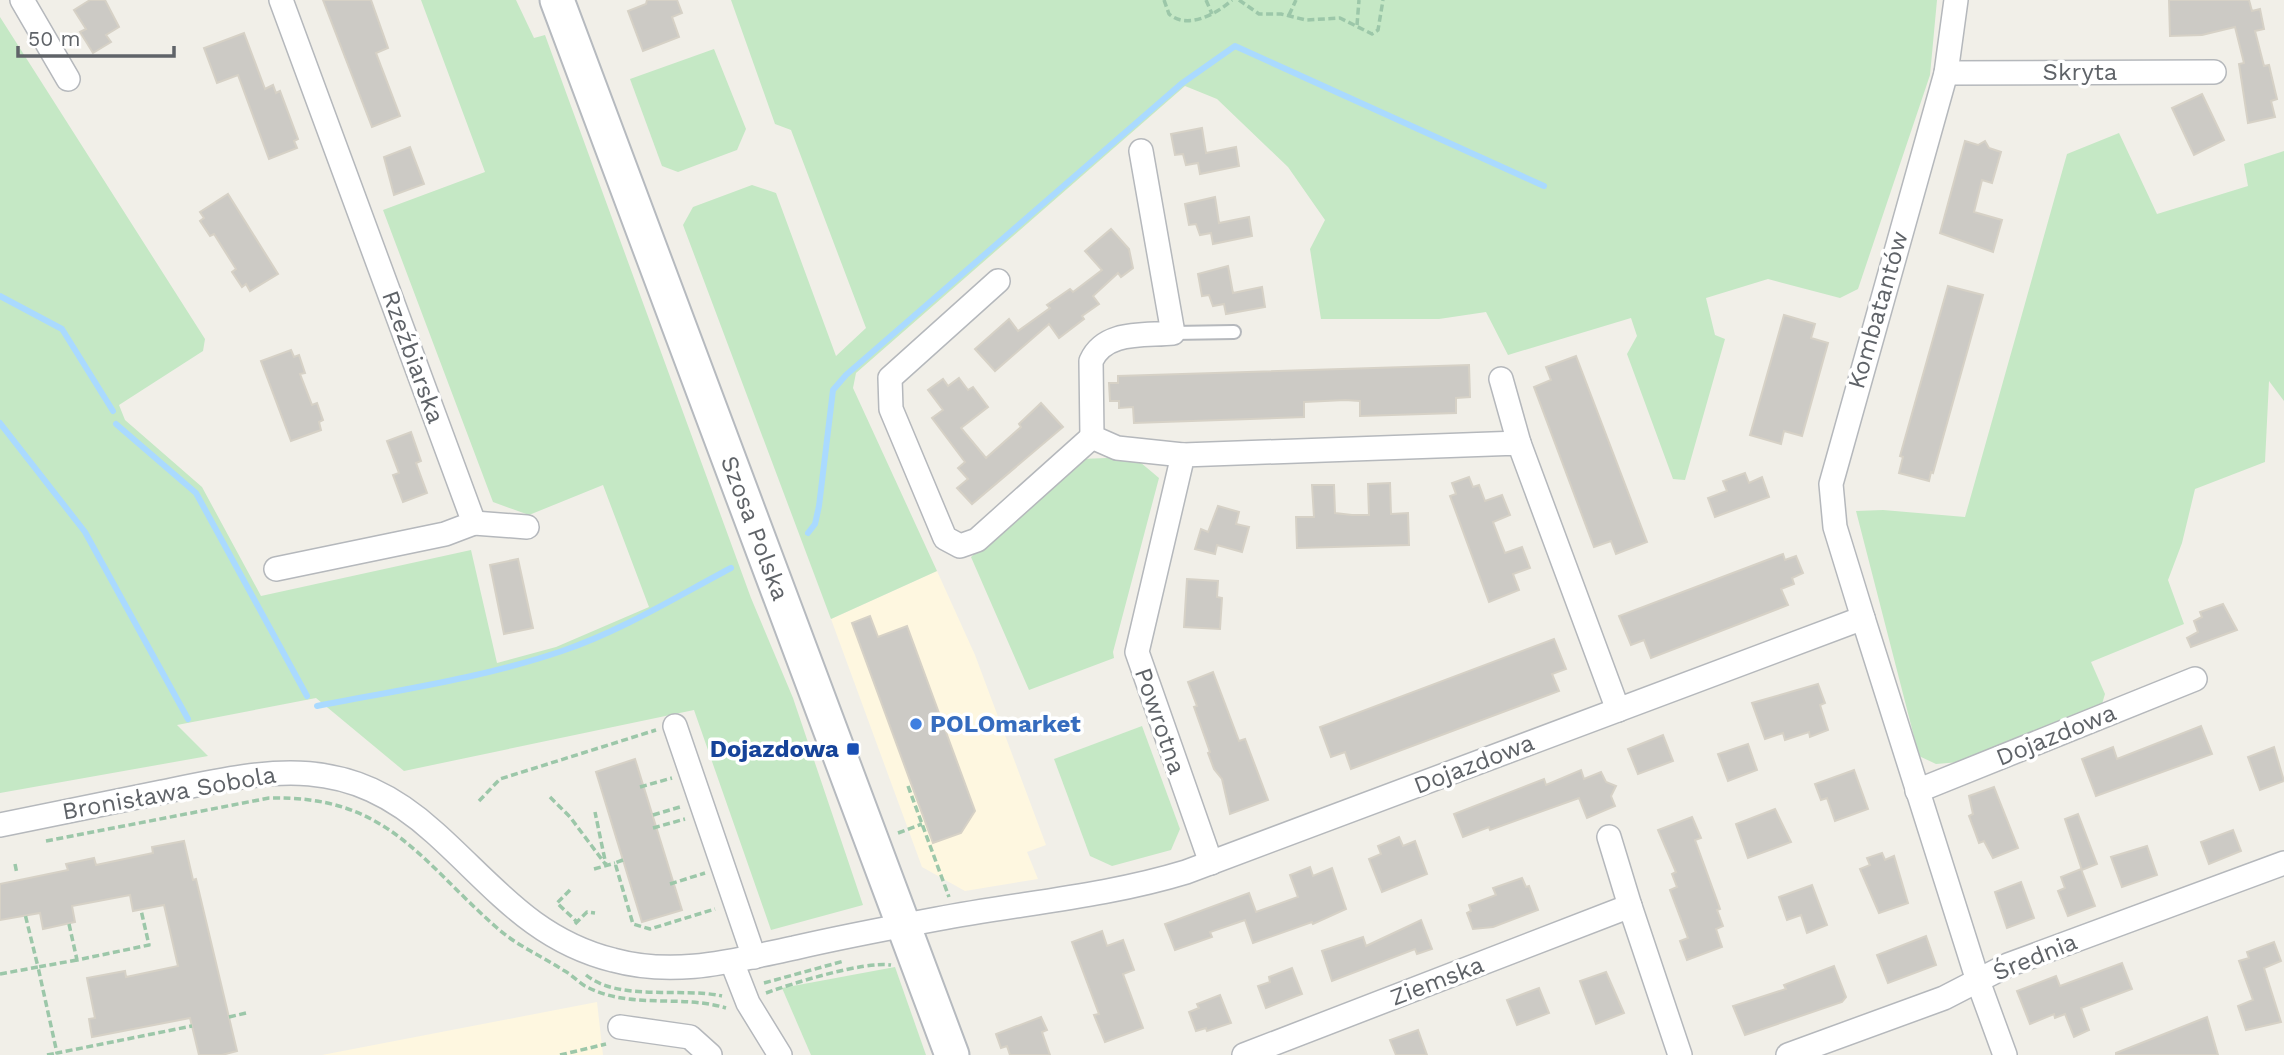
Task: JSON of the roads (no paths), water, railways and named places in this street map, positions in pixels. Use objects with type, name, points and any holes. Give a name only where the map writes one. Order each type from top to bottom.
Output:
[{"type":"street","points":[[22,0],[68,79]]},
{"type":"street","name":"Rzeźbiarska","points":[[281,0],[474,523]]},
{"type":"street","name":"Szosa Polska","points":[[557,0],[953,1055]]},
{"type":"street","name":"Kombatantów","points":[[1863,618],[1835,527],[1831,484],[1946,72],[1956,0]]},
{"type":"street","name":"Skryta","points":[[1946,72],[2214,72]]},
{"type":"street","points":[[998,281],[890,378],[891,409],[945,538],[960,546],[977,540],[1092,438],[1091,361],[1094,353],[1112,338],[1172,333],[1141,150]]},
{"type":"street","points":[[1501,379],[1519,443],[1618,710]]},
{"type":"street","points":[[1092,438],[1117,447],[1183,455],[1519,443]]},
{"type":"street","name":"Powrotna","points":[[1183,455],[1137,652],[1210,863]]},
{"type":"street","points":[[276,569],[445,534],[474,523],[527,527]]},
{"type":"street","points":[[1863,618],[1978,981],[2005,1055]]},
{"type":"street","name":"Dojazdowa","points":[[904,925],[1137,886],[1210,863],[1863,618]]},
{"type":"street","name":"Dojazdowa","points":[[1917,791],[2196,679]]},
{"type":"street","points":[[669,727],[743,959],[748,1003],[780,1055]]},
{"type":"street","name":"Bronisława Sobola","points":[[0,825],[251,774],[301,772],[332,777],[368,788],[415,816],[518,914],[567,943],[601,957],[652,968],[697,968],[904,925]]},
{"type":"street","points":[[1609,837],[1680,1055]]},
{"type":"street","name":"Średnia","points":[[1788,1055],[1944,999],[2008,965],[2284,863]]},
{"type":"street","name":"Ziemska","points":[[1244,1055],[1630,906]]},
{"type":"street","points":[[616,1035],[691,1037],[710,1055]]},
{"type":"lane","points":[[1172,333],[1234,332]]},
{"type":"waterway","points":[[808,533],[815,524],[819,506],[833,390],[846,375],[1181,84],[1235,46],[1544,186]]},
{"type":"waterway","points":[[0,296],[62,329],[113,411]]},
{"type":"waterway","points":[[0,423],[85,532],[188,719]]},
{"type":"waterway","points":[[116,424],[196,493],[307,696]]},
{"type":"waterway","points":[[317,706],[471,676],[562,651],[627,624],[731,568]]},
{"type":"place","name":"POLOmarket","points":[[916,724]]},
{"type":"place","name":"Dojazdowa","points":[[853,749]]}]
